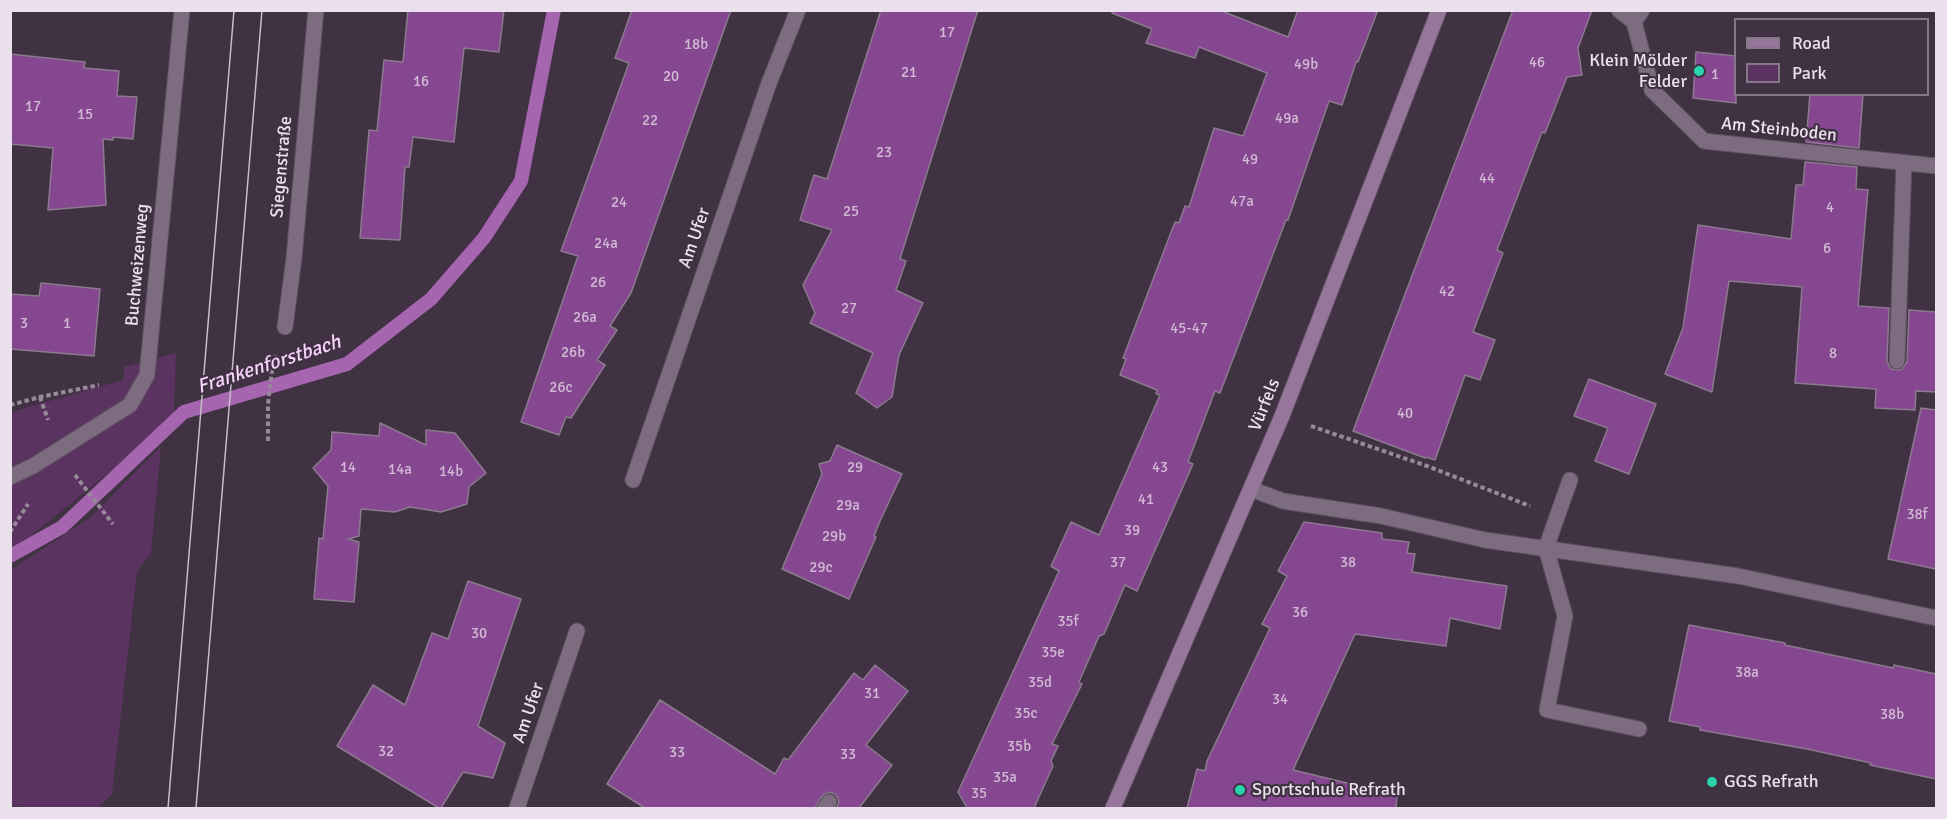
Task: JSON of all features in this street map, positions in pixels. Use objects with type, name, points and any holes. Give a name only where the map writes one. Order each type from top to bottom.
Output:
[{"type":"street","name":"Buchweizenweg","points":[[10,477],[33,466],[130,405],[147,375],[182,10]]},
{"type":"street","name":"Siegenstraße","points":[[285,327],[294,258],[316,10]]},
{"type":"street","name":"Am Ufer","points":[[633,480],[769,82],[798,10]]},
{"type":"street","name":"Vürfels","points":[[1113,808],[1282,416],[1439,10]]},
{"type":"street","name":"Am Steinboden","points":[[1619,10],[1638,16],[1652,90],[1704,141],[1936,166]]},
{"type":"street","points":[[1897,361],[1904,163]]},
{"type":"street","points":[[1570,480],[1546,548],[1565,616],[1547,711],[1639,729]]},
{"type":"street","points":[[1251,489],[1283,501],[1381,516],[1485,540],[1738,576],[1936,618]]},
{"type":"street","name":"Am Ufer","points":[[517,808],[577,631]]},
{"type":"path","points":[[268,441],[268,404],[272,371]]},
{"type":"path","points":[[10,405],[147,375]]},
{"type":"path","points":[[1282,416],[1427,466],[1538,509],[1559,510]]},
{"type":"path","points":[[77,478],[112,524]]},
{"type":"green space","points":[[176,353],[174,416],[150,439],[33,534],[11,548],[11,412],[123,380],[124,367]]},
{"type":"green space","points":[[161,446],[151,553],[137,572],[112,794],[98,808],[11,806],[11,570],[92,516]]},
{"type":"building","points":[[408,10],[504,10],[499,52],[464,48],[454,142],[413,137],[409,167],[405,167],[400,240],[360,238],[369,130],[377,131],[384,60],[403,62]]},
{"type":"building","points":[[632,10],[731,10],[631,293],[610,326],[617,330],[597,360],[605,365],[571,418],[566,417],[559,435],[521,422],[578,256],[561,251],[629,63],[615,58]]},
{"type":"building","points":[[881,10],[978,10],[900,259],[906,261],[896,290],[923,303],[899,355],[892,397],[877,408],[856,393],[873,353],[810,323],[815,313],[803,285],[832,230],[800,220],[814,175],[827,179]]},
{"type":"building","points":[[1113,10],[1219,10],[1288,37],[1298,10],[1378,10],[1358,62],[1356,62],[1342,105],[1329,101],[1288,220],[1286,220],[1220,393],[1215,391],[1188,462],[1193,464],[1137,591],[1125,585],[1104,634],[1099,636],[1079,682],[1082,684],[1052,744],[1058,746],[1051,761],[1053,766],[1034,808],[967,808],[958,792],[1059,571],[1051,566],[1071,522],[1099,535],[1160,395],[1156,394],[1157,390],[1120,375],[1126,359],[1123,358],[1175,222],[1179,223],[1185,206],[1189,207],[1214,128],[1243,136],[1267,73],[1199,47],[1195,58],[1146,43],[1152,29],[1112,13]]},
{"type":"building","points":[[1513,10],[1592,10],[1578,48],[1582,75],[1567,77],[1545,133],[1542,132],[1497,250],[1503,253],[1473,332],[1495,340],[1480,380],[1465,375],[1435,460],[1353,431]]},
{"type":"building","points":[[1696,52],[1734,56],[1736,103],[1693,98]]},
{"type":"building","points":[[10,54],[85,62],[84,68],[119,71],[117,96],[137,97],[133,139],[113,137],[113,140],[103,139],[106,205],[48,210],[53,148],[10,144]]},
{"type":"building","points":[[1810,96],[1863,96],[1859,148],[1806,142]]},
{"type":"building","points":[[1805,162],[1857,167],[1856,189],[1868,190],[1858,306],[1889,308],[1887,361],[1891,369],[1901,370],[1907,362],[1909,310],[1936,312],[1936,392],[1916,391],[1915,410],[1875,408],[1876,389],[1795,383],[1802,287],[1729,281],[1712,392],[1665,374],[1683,328],[1698,225],[1791,239],[1796,185],[1803,185]]},
{"type":"building","points":[[41,283],[100,289],[94,356],[10,349],[10,294],[39,296]]},
{"type":"building","points":[[1589,379],[1656,404],[1629,474],[1595,461],[1608,428],[1574,416]]},
{"type":"building","points":[[1921,408],[1936,410],[1936,569],[1888,559]]},
{"type":"building","points":[[380,423],[426,445],[426,430],[455,433],[486,473],[469,487],[467,504],[441,512],[410,507],[395,512],[361,509],[359,536],[348,539],[359,542],[354,602],[314,599],[319,538],[323,539],[328,486],[313,468],[331,450],[332,432],[379,436]]},
{"type":"building","points":[[837,445],[902,474],[880,521],[874,536],[876,537],[849,599],[782,569],[822,474],[819,464],[830,461]]},
{"type":"building","points":[[1304,522],[1382,533],[1382,539],[1409,542],[1407,553],[1415,554],[1412,572],[1507,586],[1500,629],[1450,618],[1446,646],[1355,634],[1293,770],[1397,795],[1396,808],[1187,808],[1197,769],[1205,771],[1207,761],[1270,628],[1262,624],[1287,576],[1278,571]]},
{"type":"building","points":[[468,581],[521,599],[478,726],[505,743],[493,778],[463,772],[439,808],[337,746],[373,685],[405,705],[432,633],[448,639]]},
{"type":"building","points":[[1689,625],[1785,643],[1785,645],[1893,668],[1894,665],[1936,674],[1936,779],[1807,749],[1700,730],[1700,727],[1669,721]]},
{"type":"building","points":[[875,665],[908,691],[866,745],[892,765],[859,808],[836,808],[839,803],[838,798],[829,792],[821,797],[815,808],[645,808],[607,784],[660,700],[775,774],[784,758],[788,760],[854,673],[863,680]]},
{"type":"waterway","name":"Frankenforstbach","points":[[10,556],[62,527],[184,412],[347,364],[431,299],[484,238],[521,181],[554,10]]},
{"type":"tram line","points":[[168,808],[234,10]]},
{"type":"tram line","points":[[196,808],[262,10]]},
{"type":"place","name":"Klein Mölder Felder","points":[[1699,71]]},
{"type":"place","name":"GGS Refrath","points":[[1712,782]]},
{"type":"place","name":"Sportschule Refrath","points":[[1240,790]]}]
